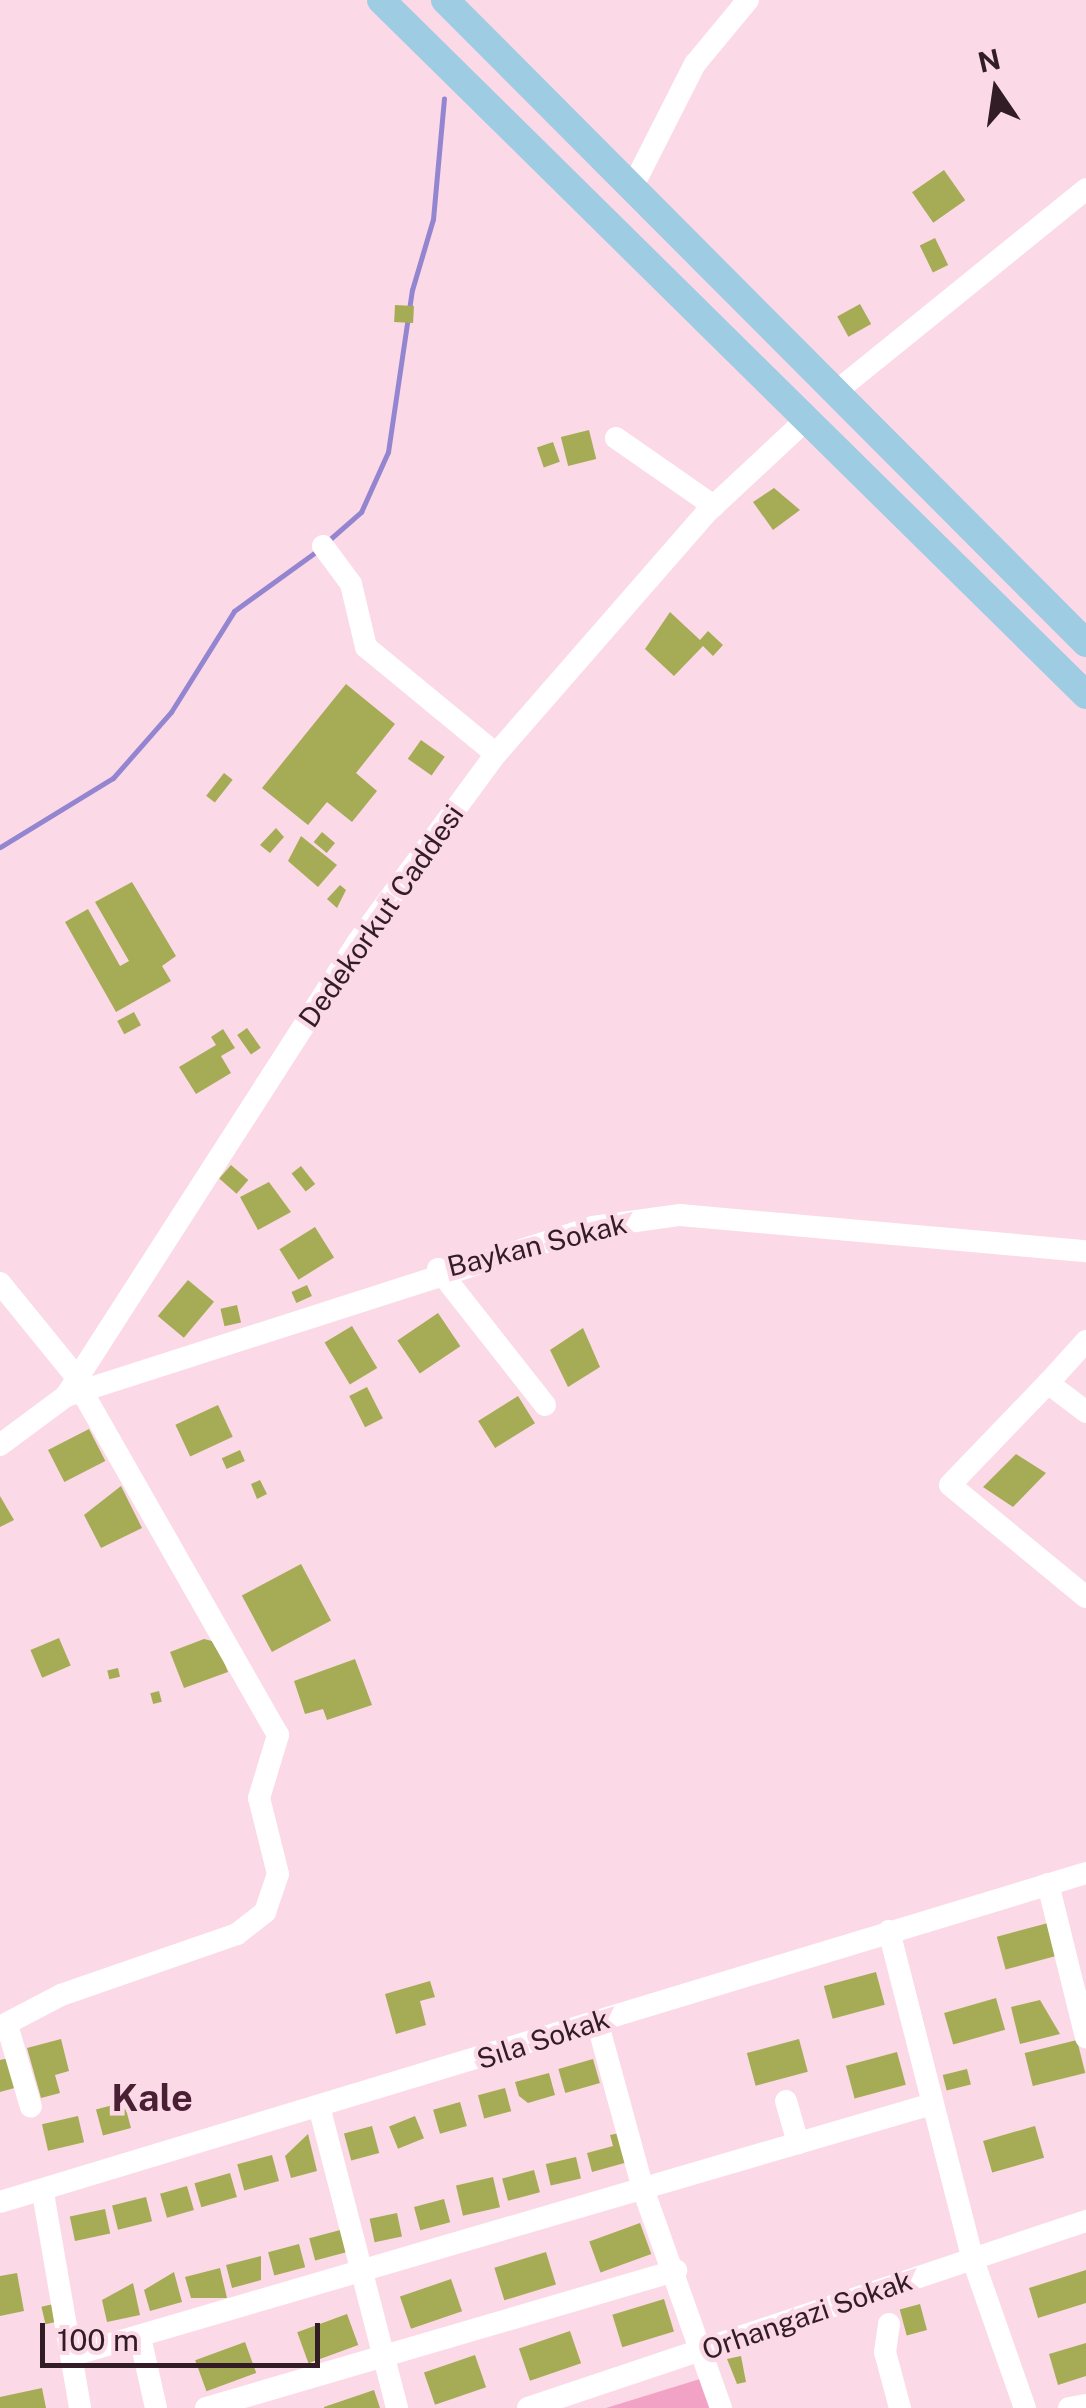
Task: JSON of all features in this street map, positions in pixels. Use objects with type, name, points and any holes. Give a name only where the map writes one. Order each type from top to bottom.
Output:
[{"type":"main road","points":[[381,0],[1086,695]]},
{"type":"main road","points":[[445,0],[1086,642]]},
{"type":"street","points":[[633,186],[694,64],[748,0]]},
{"type":"street","points":[[838,390],[1086,189]]},
{"type":"street","name":"Dedekorkut Caddesi","points":[[0,1445],[74,1388],[357,944],[496,754],[714,506],[806,418]]},
{"type":"street","points":[[616,438],[714,506]]},
{"type":"street","points":[[323,546],[351,584],[366,647],[496,754]]},
{"type":"street","name":"Baykan Sokak","points":[[74,1388],[438,1269],[593,1227],[680,1215],[1086,1251]]},
{"type":"street","points":[[438,1269],[545,1405]]},
{"type":"street","points":[[0,1283],[74,1388],[278,1735],[259,1798],[278,1874],[265,1912],[236,1934],[61,1995],[3,2026],[31,2107]]},
{"type":"street","points":[[1086,1341],[950,1485],[1086,1597]]},
{"type":"street","points":[[1048,1383],[1086,1412]]},
{"type":"street","name":"Sıla Sokak","points":[[0,2202],[43,2193],[320,2110],[1086,1873]]},
{"type":"street","points":[[1048,1884],[1086,2037]]},
{"type":"street","points":[[890,1931],[972,2257],[1025,2408]]},
{"type":"street","points":[[597,2022],[643,2190],[705,2351],[722,2408]]},
{"type":"street","points":[[786,2100],[798,2144]]},
{"type":"street","points":[[73,2355],[360,2268],[643,2190],[932,2104]]},
{"type":"street","points":[[320,2110],[397,2408]]},
{"type":"street","points":[[43,2193],[80,2408]]},
{"type":"street","name":"Orhangazi Sokak","points":[[528,2408],[1086,2221]]},
{"type":"street","points":[[206,2408],[676,2271]]},
{"type":"street","points":[[889,2324],[885,2352],[900,2408]]},
{"type":"street","points":[[140,2337],[156,2408]]},
{"type":"street","points":[[1069,2408],[1086,2405]]},
{"type":"shaded area","points":[[700,2379],[710,2408],[606,2408]]},
{"type":"building","points":[[944,170],[965,200],[933,223],[912,192]]},
{"type":"building","points":[[935,238],[948,265],[933,272],[920,245]]},
{"type":"building","points":[[860,304],[871,324],[848,337],[837,317]]},
{"type":"building","points":[[395,305],[414,306],[413,323],[394,322]]},
{"type":"building","points":[[589,430],[596,459],[568,466],[561,437]]},
{"type":"building","points":[[553,442],[560,462],[544,467],[537,448]]},
{"type":"building","points":[[774,488],[800,510],[773,530],[753,502]]},
{"type":"building","points":[[670,612],[700,640],[708,631],[723,645],[713,656],[703,646],[674,676],[645,649]]},
{"type":"building","points":[[346,684],[395,724],[356,773],[377,791],[352,822],[327,802],[308,825],[262,788]]},
{"type":"building","points":[[421,740],[445,757],[432,775],[408,759]]},
{"type":"building","points":[[224,773],[233,780],[215,803],[206,796]]},
{"type":"building","points":[[276,828],[284,837],[270,853],[260,845]]},
{"type":"building","points":[[322,832],[335,843],[327,853],[314,842]]},
{"type":"building","points":[[301,836],[337,865],[318,887],[288,861]]},
{"type":"building","points":[[132,882],[176,956],[162,966],[171,981],[116,1012],[65,922],[88,909],[120,966],[129,961],[95,902]]},
{"type":"building","points":[[340,885],[346,890],[337,908],[327,899]]},
{"type":"building","points":[[134,1012],[141,1025],[124,1034],[117,1021]]},
{"type":"building","points":[[247,1028],[261,1048],[251,1055],[237,1035]]},
{"type":"building","points":[[223,1029],[235,1048],[221,1056],[231,1073],[196,1094],[179,1067],[216,1045],[211,1037]]},
{"type":"building","points":[[231,1165],[248,1180],[237,1194],[219,1179]]},
{"type":"building","points":[[301,1166],[315,1184],[306,1192],[292,1173]]},
{"type":"building","points":[[269,1182],[291,1212],[258,1230],[240,1197]]},
{"type":"building","points":[[315,1227],[334,1258],[298,1280],[279,1249]]},
{"type":"building","points":[[188,1280],[214,1302],[184,1338],[158,1316]]},
{"type":"building","points":[[307,1285],[312,1296],[296,1303],[291,1292]]},
{"type":"building","points":[[237,1305],[241,1323],[224,1326],[220,1309]]},
{"type":"building","points":[[438,1313],[460,1346],[420,1374],[397,1340]]},
{"type":"building","points":[[352,1326],[377,1368],[350,1384],[325,1342]]},
{"type":"building","points":[[583,1328],[600,1367],[568,1387],[550,1350]]},
{"type":"building","points":[[367,1387],[383,1418],[365,1427],[349,1396]]},
{"type":"building","points":[[518,1396],[535,1423],[495,1448],[478,1421]]},
{"type":"building","points":[[218,1405],[233,1437],[190,1457],[175,1425]]},
{"type":"building","points":[[89,1429],[105,1461],[64,1482],[48,1450]]},
{"type":"building","points":[[240,1450],[245,1461],[227,1469],[222,1458]]},
{"type":"building","points":[[1016,1454],[1046,1473],[1013,1507],[983,1487]]},
{"type":"building","points":[[260,1480],[267,1494],[257,1499],[251,1484]]},
{"type":"building","points":[[121,1486],[142,1528],[101,1548],[84,1515]]},
{"type":"building","points":[[0,1496],[14,1520],[0,1527]]},
{"type":"building","points":[[301,1564],[331,1621],[272,1652],[242,1595]]},
{"type":"building","points":[[59,1638],[71,1666],[42,1678],[30,1650]]},
{"type":"building","points":[[204,1639],[216,1642],[228,1672],[184,1688],[170,1652]]},
{"type":"building","points":[[355,1659],[372,1705],[327,1720],[323,1709],[305,1714],[294,1681]]},
{"type":"building","points":[[118,1668],[120,1677],[109,1679],[107,1670]]},
{"type":"building","points":[[159,1691],[162,1702],[153,1704],[150,1693]]},
{"type":"building","points":[[1048,1923],[1057,1956],[1006,1970],[997,1937]]},
{"type":"building","points":[[876,1972],[885,2005],[833,2019],[824,1986]]},
{"type":"building","points":[[430,1981],[435,1997],[420,2001],[426,2025],[396,2034],[385,1994]]},
{"type":"building","points":[[996,1998],[1005,2030],[953,2045],[944,2013]]},
{"type":"building","points":[[1040,2000],[1060,2034],[1020,2044],[1011,2007]]},
{"type":"building","points":[[61,2039],[69,2071],[55,2075],[60,2093],[41,2098],[27,2048]]},
{"type":"building","points":[[799,2039],[808,2072],[756,2086],[747,2053]]},
{"type":"building","points":[[1077,2040],[1085,2073],[1033,2086],[1025,2053]]},
{"type":"building","points":[[897,2052],[906,2085],[855,2099],[846,2066]]},
{"type":"building","points":[[9,2058],[18,2087],[0,2092],[0,2060]]},
{"type":"building","points":[[593,2059],[600,2083],[565,2093],[558,2069]]},
{"type":"building","points":[[967,2069],[971,2085],[947,2091],[943,2075]]},
{"type":"building","points":[[549,2073],[555,2095],[528,2103],[519,2096],[515,2082]]},
{"type":"building","points":[[505,2088],[511,2111],[484,2118],[478,2095]]},
{"type":"building","points":[[124,2102],[131,2128],[103,2136],[96,2110]]},
{"type":"building","points":[[460,2102],[467,2126],[440,2134],[433,2110]]},
{"type":"building","points":[[78,2116],[84,2142],[48,2151],[42,2124]]},
{"type":"building","points":[[415,2116],[424,2138],[398,2149],[389,2126]]},
{"type":"building","points":[[372,2126],[379,2153],[351,2161],[344,2134]]},
{"type":"building","points":[[1035,2126],[1044,2158],[992,2173],[983,2141]]},
{"type":"building","points":[[620,2133],[628,2162],[592,2172],[587,2153],[613,2146],[610,2135]]},
{"type":"building","points":[[308,2134],[317,2171],[291,2178],[285,2156]]},
{"type":"building","points":[[272,2155],[279,2181],[244,2190],[237,2164]]},
{"type":"building","points":[[576,2157],[581,2178],[551,2185],[546,2164]]},
{"type":"building","points":[[534,2170],[540,2192],[508,2201],[502,2179]]},
{"type":"building","points":[[230,2173],[237,2197],[201,2207],[194,2183]]},
{"type":"building","points":[[493,2177],[500,2207],[463,2216],[456,2186]]},
{"type":"building","points":[[187,2186],[194,2210],[167,2218],[160,2194]]},
{"type":"building","points":[[146,2197],[152,2221],[118,2230],[112,2205]]},
{"type":"building","points":[[444,2199],[450,2222],[420,2230],[414,2207]]},
{"type":"building","points":[[105,2209],[110,2233],[75,2241],[70,2216]]},
{"type":"building","points":[[397,2213],[402,2236],[375,2242],[370,2219]]},
{"type":"building","points":[[640,2223],[651,2254],[601,2272],[589,2241]]},
{"type":"building","points":[[344,2229],[350,2251],[315,2261],[309,2238]]},
{"type":"building","points":[[299,2244],[305,2267],[274,2275],[268,2252]]},
{"type":"building","points":[[546,2252],[556,2285],[504,2300],[494,2268]]},
{"type":"building","points":[[261,2256],[261,2280],[232,2288],[226,2265]]},
{"type":"building","points":[[220,2268],[227,2298],[191,2298],[185,2277]]},
{"type":"building","points":[[1086,2270],[1086,2303],[1038,2318],[1029,2288]]},
{"type":"building","points":[[174,2272],[182,2302],[150,2311],[144,2290]]},
{"type":"building","points":[[17,2273],[24,2311],[0,2316],[0,2276]]},
{"type":"building","points":[[451,2279],[462,2311],[411,2329],[400,2297]]},
{"type":"building","points":[[133,2283],[140,2315],[107,2322],[102,2300]]},
{"type":"building","points":[[664,2299],[674,2332],[622,2347],[612,2315]]},
{"type":"building","points":[[58,2303],[62,2321],[45,2324],[41,2307]]},
{"type":"building","points":[[920,2304],[927,2330],[907,2336],[900,2309]]},
{"type":"building","points":[[347,2314],[358,2345],[308,2363],[297,2332]]},
{"type":"building","points":[[570,2331],[581,2363],[530,2381],[519,2349]]},
{"type":"building","points":[[245,2342],[256,2373],[206,2391],[195,2360]]},
{"type":"building","points":[[1086,2343],[1086,2376],[1058,2385],[1049,2354]]},
{"type":"building","points":[[475,2355],[486,2387],[435,2405],[424,2373]]},
{"type":"building","points":[[741,2356],[746,2382],[737,2384],[727,2359]]},
{"type":"building","points":[[42,2388],[46,2408],[0,2408],[0,2397]]},
{"type":"building","points":[[374,2390],[380,2408],[324,2408],[324,2407]]},
{"type":"waterway","points":[[329,540],[361,512],[388,452],[412,290],[433,219],[444,99]]},
{"type":"waterway","points":[[0,847],[113,778],[171,712],[234,611],[317,551]]},
{"type":"district","name":"Kale","points":[[152,2098]]}]
